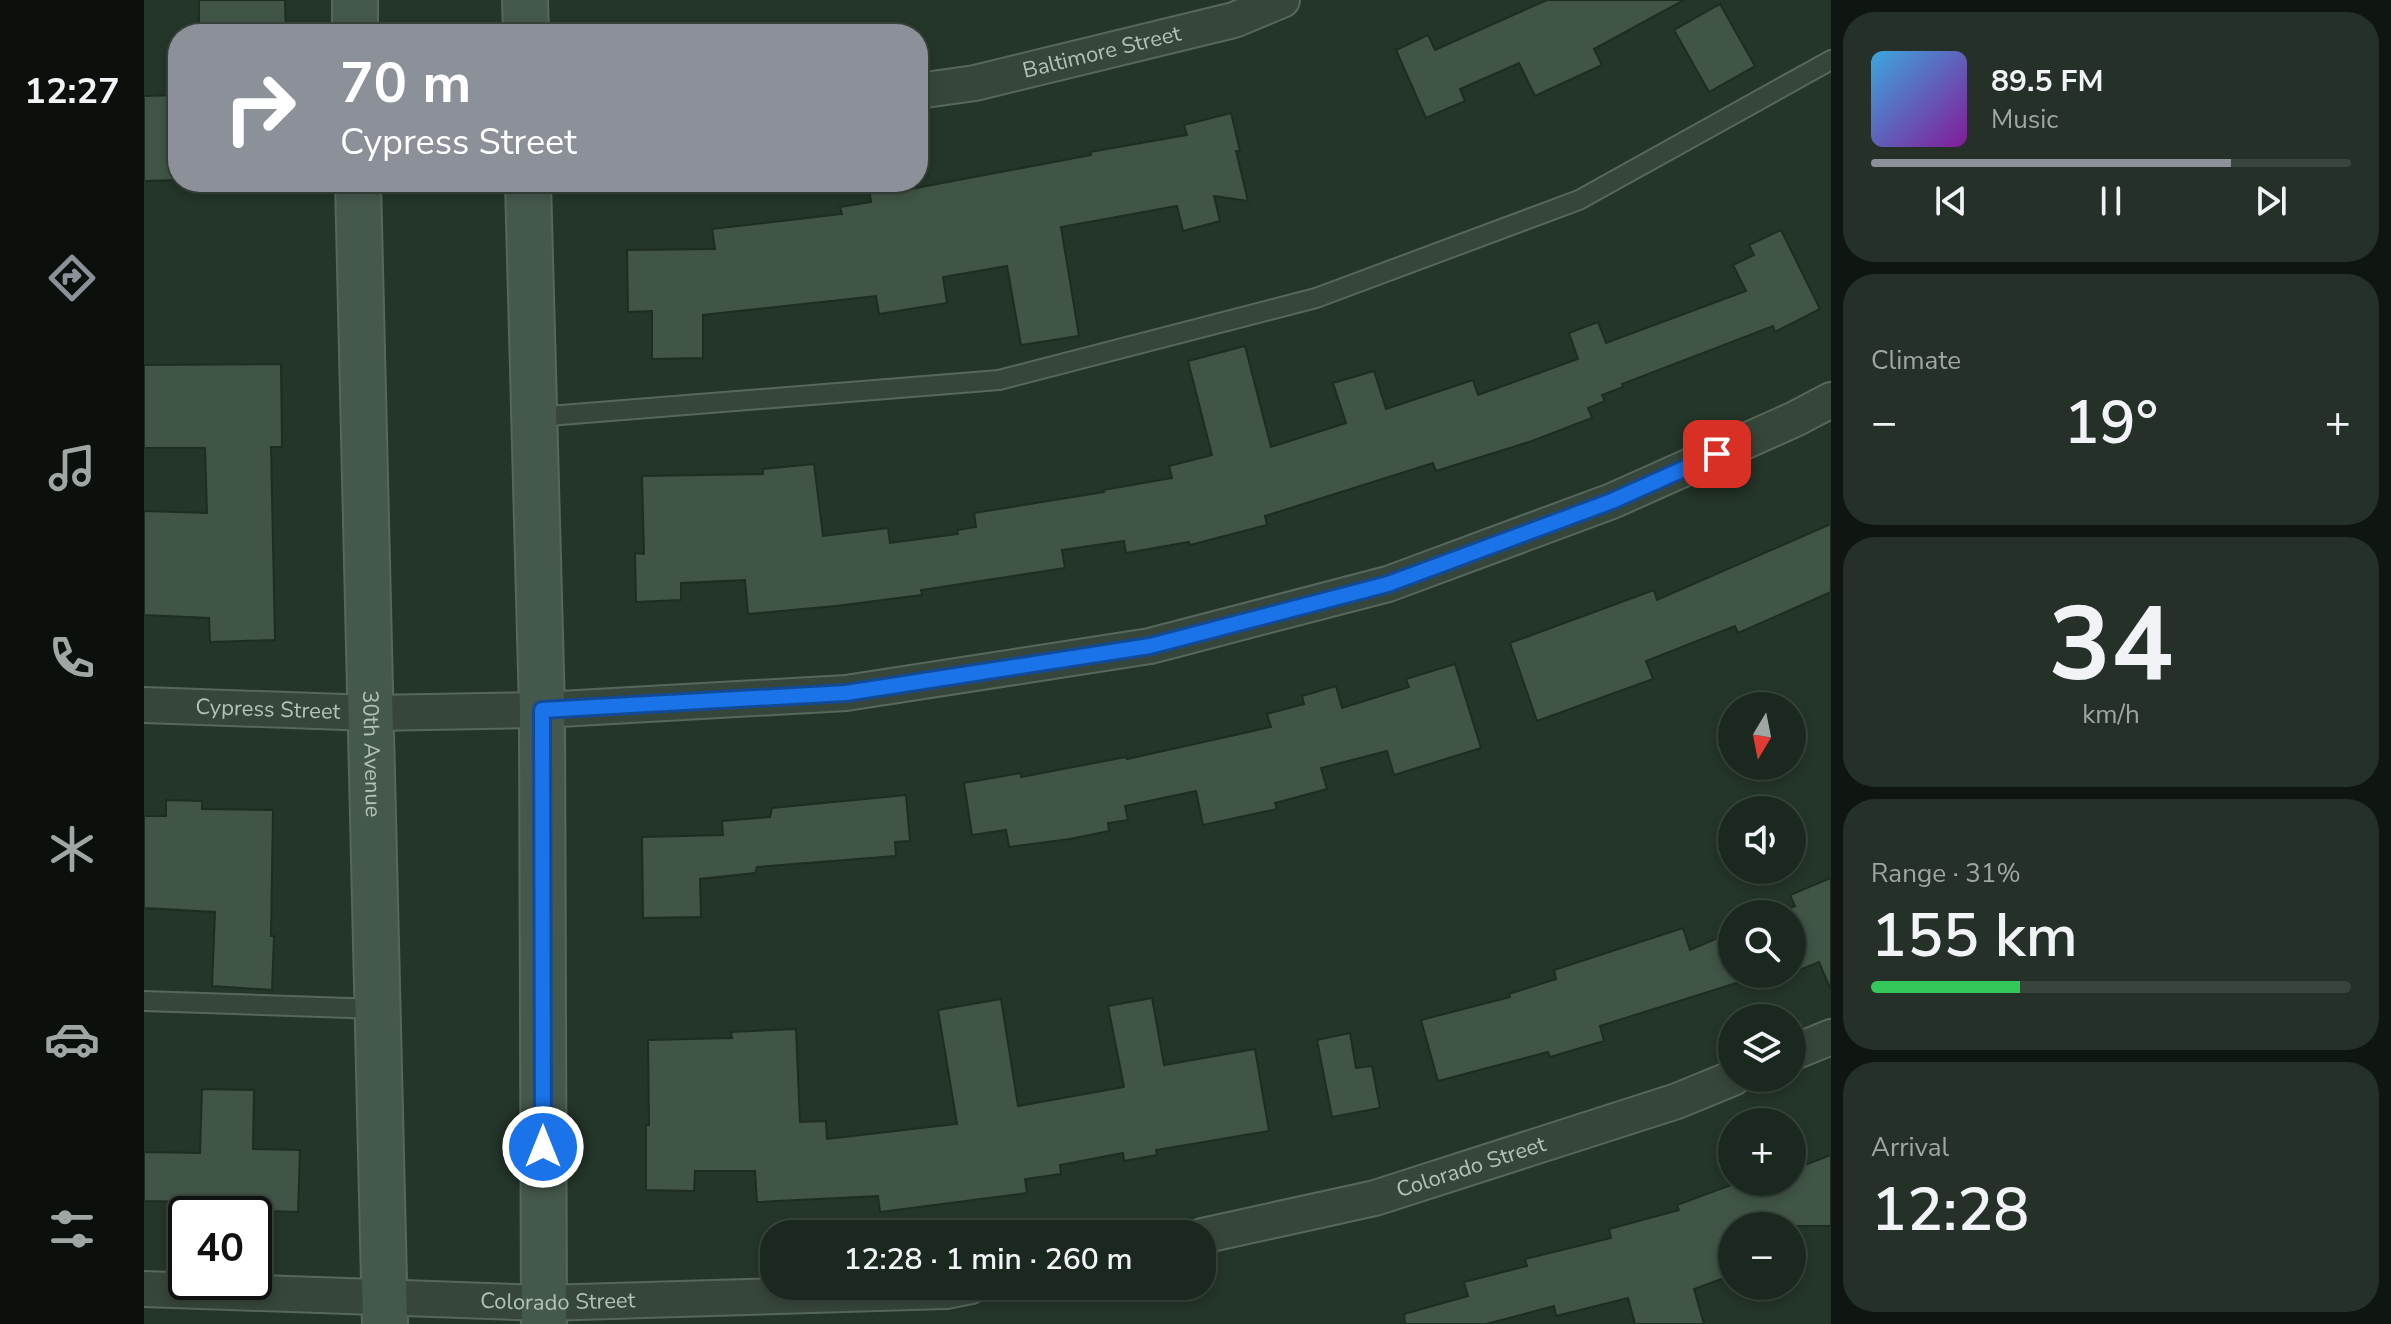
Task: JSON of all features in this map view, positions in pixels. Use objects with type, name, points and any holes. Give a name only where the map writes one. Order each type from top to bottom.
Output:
[{"type":"street","points":[[355,0],[355,24]]},
{"type":"street","points":[[525,0],[526,24]]},
{"type":"street","name":"Baltimore Street","points":[[928,90],[975,83],[1234,20],[1282,0]]},
{"type":"street","name":"30th Avenue","points":[[358,192],[384,1310]]},
{"type":"street","points":[[528,192],[542,710],[544,1313]]},
{"type":"street","name":"Cypress Street","points":[[144,705],[372,713],[542,710],[846,693],[1150,646],[1388,584],[1612,501],[1831,400]]},
{"type":"street","points":[[1806,1047],[1831,1037]]},
{"type":"street","name":"Colorado Street","points":[[1216,1233],[1375,1198],[1677,1101],[1718,1084]]},
{"type":"street","name":"Colorado Street","points":[[144,1289],[384,1310],[544,1313],[782,1300]]},
{"type":"lane","points":[[536,417],[999,380],[1316,298],[1579,200],[1831,60]]},
{"type":"lane","points":[[144,1001],[378,1009]]},
{"type":"building","points":[[199,0],[285,0],[286,24],[199,24]]},
{"type":"building","points":[[1547,0],[1684,0],[1594,49],[1602,65],[1535,96],[1519,63],[1460,89],[1465,101],[1426,118],[1396,50],[1428,35],[1435,50]]},
{"type":"building","points":[[1720,4],[1755,66],[1709,92],[1674,30]]},
{"type":"building","points":[[168,95],[168,180],[144,181],[144,96]]},
{"type":"building","points":[[1231,113],[1248,201],[1214,196],[1220,221],[1183,231],[1177,206],[1061,227],[1079,336],[1021,345],[1007,266],[943,277],[947,303],[879,314],[876,296],[703,315],[703,358],[652,359],[652,311],[628,312],[627,250],[715,249],[712,229],[842,214],[840,207],[871,202],[869,192],[928,192],[928,186],[1187,135],[1184,125]]},
{"type":"building","points":[[1781,230],[1820,309],[1775,332],[1773,326],[1622,384],[1623,387],[1602,395],[1605,401],[1588,408],[1592,418],[1532,441],[1436,471],[1433,463],[1265,516],[1267,525],[1190,545],[1189,542],[1126,553],[1124,541],[1062,550],[1065,568],[921,590],[922,595],[748,614],[745,580],[681,583],[681,600],[636,602],[635,553],[644,554],[642,476],[763,474],[763,469],[814,464],[823,536],[888,528],[890,543],[958,534],[957,530],[976,527],[974,513],[1172,478],[1169,466],[1212,455],[1188,361],[1245,346],[1271,447],[1346,423],[1333,383],[1374,371],[1386,409],[1473,380],[1478,395],[1578,359],[1569,333],[1598,322],[1606,343],[1746,291],[1733,265],[1754,255],[1749,245]]},
{"type":"building","points":[[281,364],[282,447],[271,447],[275,640],[210,642],[209,618],[144,615],[144,511],[207,513],[205,448],[144,448],[144,365]]},
{"type":"building","points":[[1831,524],[1831,592],[1738,633],[1735,626],[1646,661],[1653,679],[1537,721],[1510,643],[1654,590],[1657,600]]},
{"type":"building","points":[[1455,664],[1481,748],[1394,775],[1387,751],[1321,768],[1327,789],[1275,803],[1277,809],[1203,825],[1196,791],[1125,806],[1128,820],[1108,823],[1109,831],[1070,839],[1009,847],[1006,830],[972,835],[964,783],[1127,759],[1271,727],[1267,714],[1304,704],[1302,696],[1336,686],[1342,708],[1409,687],[1406,679]]},
{"type":"building","points":[[906,795],[910,841],[895,842],[896,856],[757,867],[755,873],[700,879],[701,917],[643,918],[642,837],[723,835],[722,821],[770,817],[772,808]]},
{"type":"building","points":[[166,800],[202,801],[202,809],[273,810],[272,990],[212,986],[215,912],[144,908],[144,816],[166,816]]},
{"type":"building","points":[[1831,878],[1831,990],[1819,962],[1806,967],[1806,900],[1792,900],[1790,895]]},
{"type":"building","points":[[1683,928],[1690,950],[1718,938],[1718,988],[1720,988],[1600,1026],[1604,1041],[1550,1057],[1548,1052],[1438,1081],[1421,1020],[1510,997],[1509,994],[1556,979],[1554,970]]},
{"type":"building","points":[[1152,998],[1164,1065],[1255,1049],[1269,1131],[1156,1150],[1157,1155],[1124,1161],[1123,1153],[1060,1165],[1061,1174],[1025,1179],[1027,1193],[880,1212],[878,1196],[757,1202],[755,1171],[695,1171],[694,1191],[646,1190],[648,1040],[732,1038],[731,1032],[796,1029],[800,1122],[826,1121],[827,1139],[957,1124],[938,1010],[1001,999],[1018,1106],[1124,1087],[1108,1006]]},
{"type":"building","points":[[1350,1033],[1356,1068],[1372,1066],[1380,1108],[1332,1117],[1317,1040]]},
{"type":"building","points":[[202,1089],[254,1090],[253,1149],[300,1150],[298,1212],[272,1211],[272,1196],[168,1196],[168,1201],[144,1201],[144,1152],[200,1153]]},
{"type":"building","points":[[1831,1155],[1831,1226],[1806,1226],[1806,1212],[1718,1212],[1718,1280],[1694,1289],[1704,1324],[1635,1324],[1628,1298],[1556,1316],[1554,1306],[1486,1324],[1405,1324],[1404,1314],[1468,1296],[1464,1282],[1527,1266],[1525,1259],[1611,1238],[1609,1229],[1679,1210],[1677,1205],[1718,1190],[1718,1196],[1806,1196],[1806,1165]]},
{"type":"route","points":[[543,1147],[542,710],[846,693],[1150,646],[1388,584],[1612,501],[1717,454]]}]
